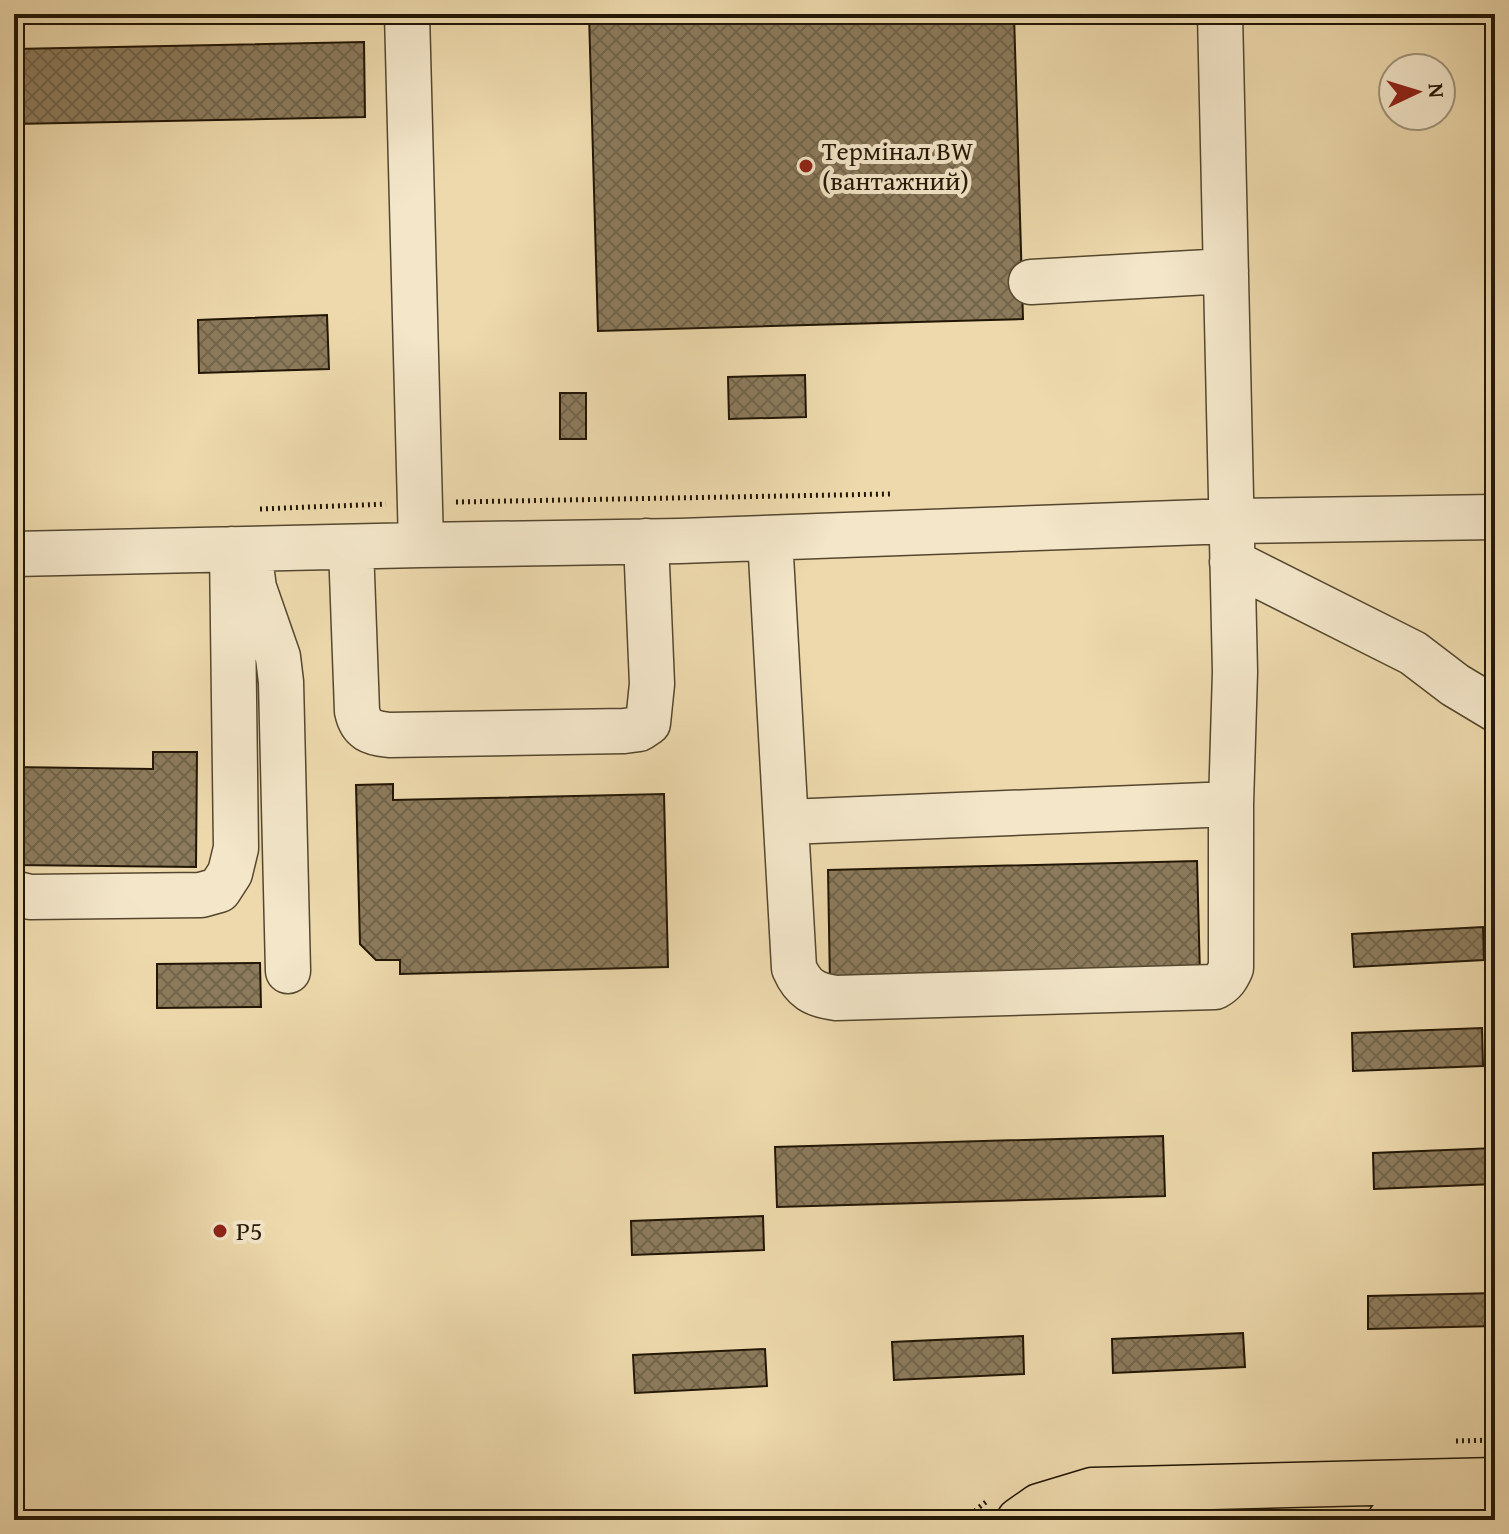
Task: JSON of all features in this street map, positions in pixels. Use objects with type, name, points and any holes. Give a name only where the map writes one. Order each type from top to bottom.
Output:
[{"type":"highway","points":[[1019,1520],[1039,1506],[1092,1490],[1495,1480]]},
{"type":"highway","points":[[1390,1520],[1495,1516]]},
{"type":"lane","points":[[407,14],[421,545]]},
{"type":"lane","points":[[770,538],[794,968],[808,990],[836,998],[1215,987],[1227,978],[1231,968],[1235,672],[1220,14]]},
{"type":"lane","points":[[1031,282],[1226,271]]},
{"type":"lane","points":[[14,554],[770,538],[1231,541],[1495,517]]},
{"type":"lane","points":[[351,547],[357,711],[365,729],[389,735],[624,731],[639,729],[648,723],[650,715],[652,684],[646,541]]},
{"type":"lane","points":[[1231,541],[1413,653],[1455,685],[1495,709]]},
{"type":"lane","points":[[14,893],[30,897],[201,895],[219,890],[230,873],[236,848],[240,549]]},
{"type":"lane","points":[[240,549],[278,657],[281,682],[288,971]]},
{"type":"lane","points":[[787,822],[1231,804]]},
{"type":"building","name":"Термінал BW (вантажний)","points":[[589,14],[1014,14],[1023,319],[598,331]]},
{"type":"building","points":[[364,42],[365,117],[14,124],[14,49]]},
{"type":"building","points":[[327,315],[329,369],[199,373],[198,320]]},
{"type":"building","points":[[805,375],[806,417],[729,419],[728,377]]},
{"type":"building","points":[[560,393],[586,393],[586,439],[560,439]]},
{"type":"building","points":[[153,752],[197,752],[196,867],[14,865],[14,767],[153,769]]},
{"type":"building","points":[[393,784],[393,800],[664,794],[668,967],[400,974],[400,960],[376,960],[360,944],[356,785]]},
{"type":"building","points":[[1197,861],[1200,975],[830,984],[828,870]]},
{"type":"building","points":[[1483,927],[1484,960],[1354,967],[1352,934]]},
{"type":"building","points":[[260,963],[261,1007],[157,1008],[157,964]]},
{"type":"building","points":[[1482,1028],[1483,1066],[1353,1071],[1352,1033]]},
{"type":"building","points":[[1163,1136],[1165,1196],[777,1207],[775,1147]]},
{"type":"building","points":[[1495,1148],[1495,1184],[1374,1189],[1373,1153]]},
{"type":"building","points":[[763,1216],[764,1250],[632,1255],[631,1221]]},
{"type":"building","points":[[1495,1293],[1495,1326],[1368,1329],[1368,1296]]},
{"type":"building","points":[[1243,1333],[1245,1367],[1113,1373],[1112,1339]]},
{"type":"building","points":[[1023,1336],[1024,1374],[894,1380],[892,1342]]},
{"type":"building","points":[[765,1349],[767,1386],[635,1393],[633,1355]]},
{"type":"place","name":"Термінал BW (вантажний)","points":[[806,166]]},
{"type":"place","name":"P5","points":[[220,1231]]}]
